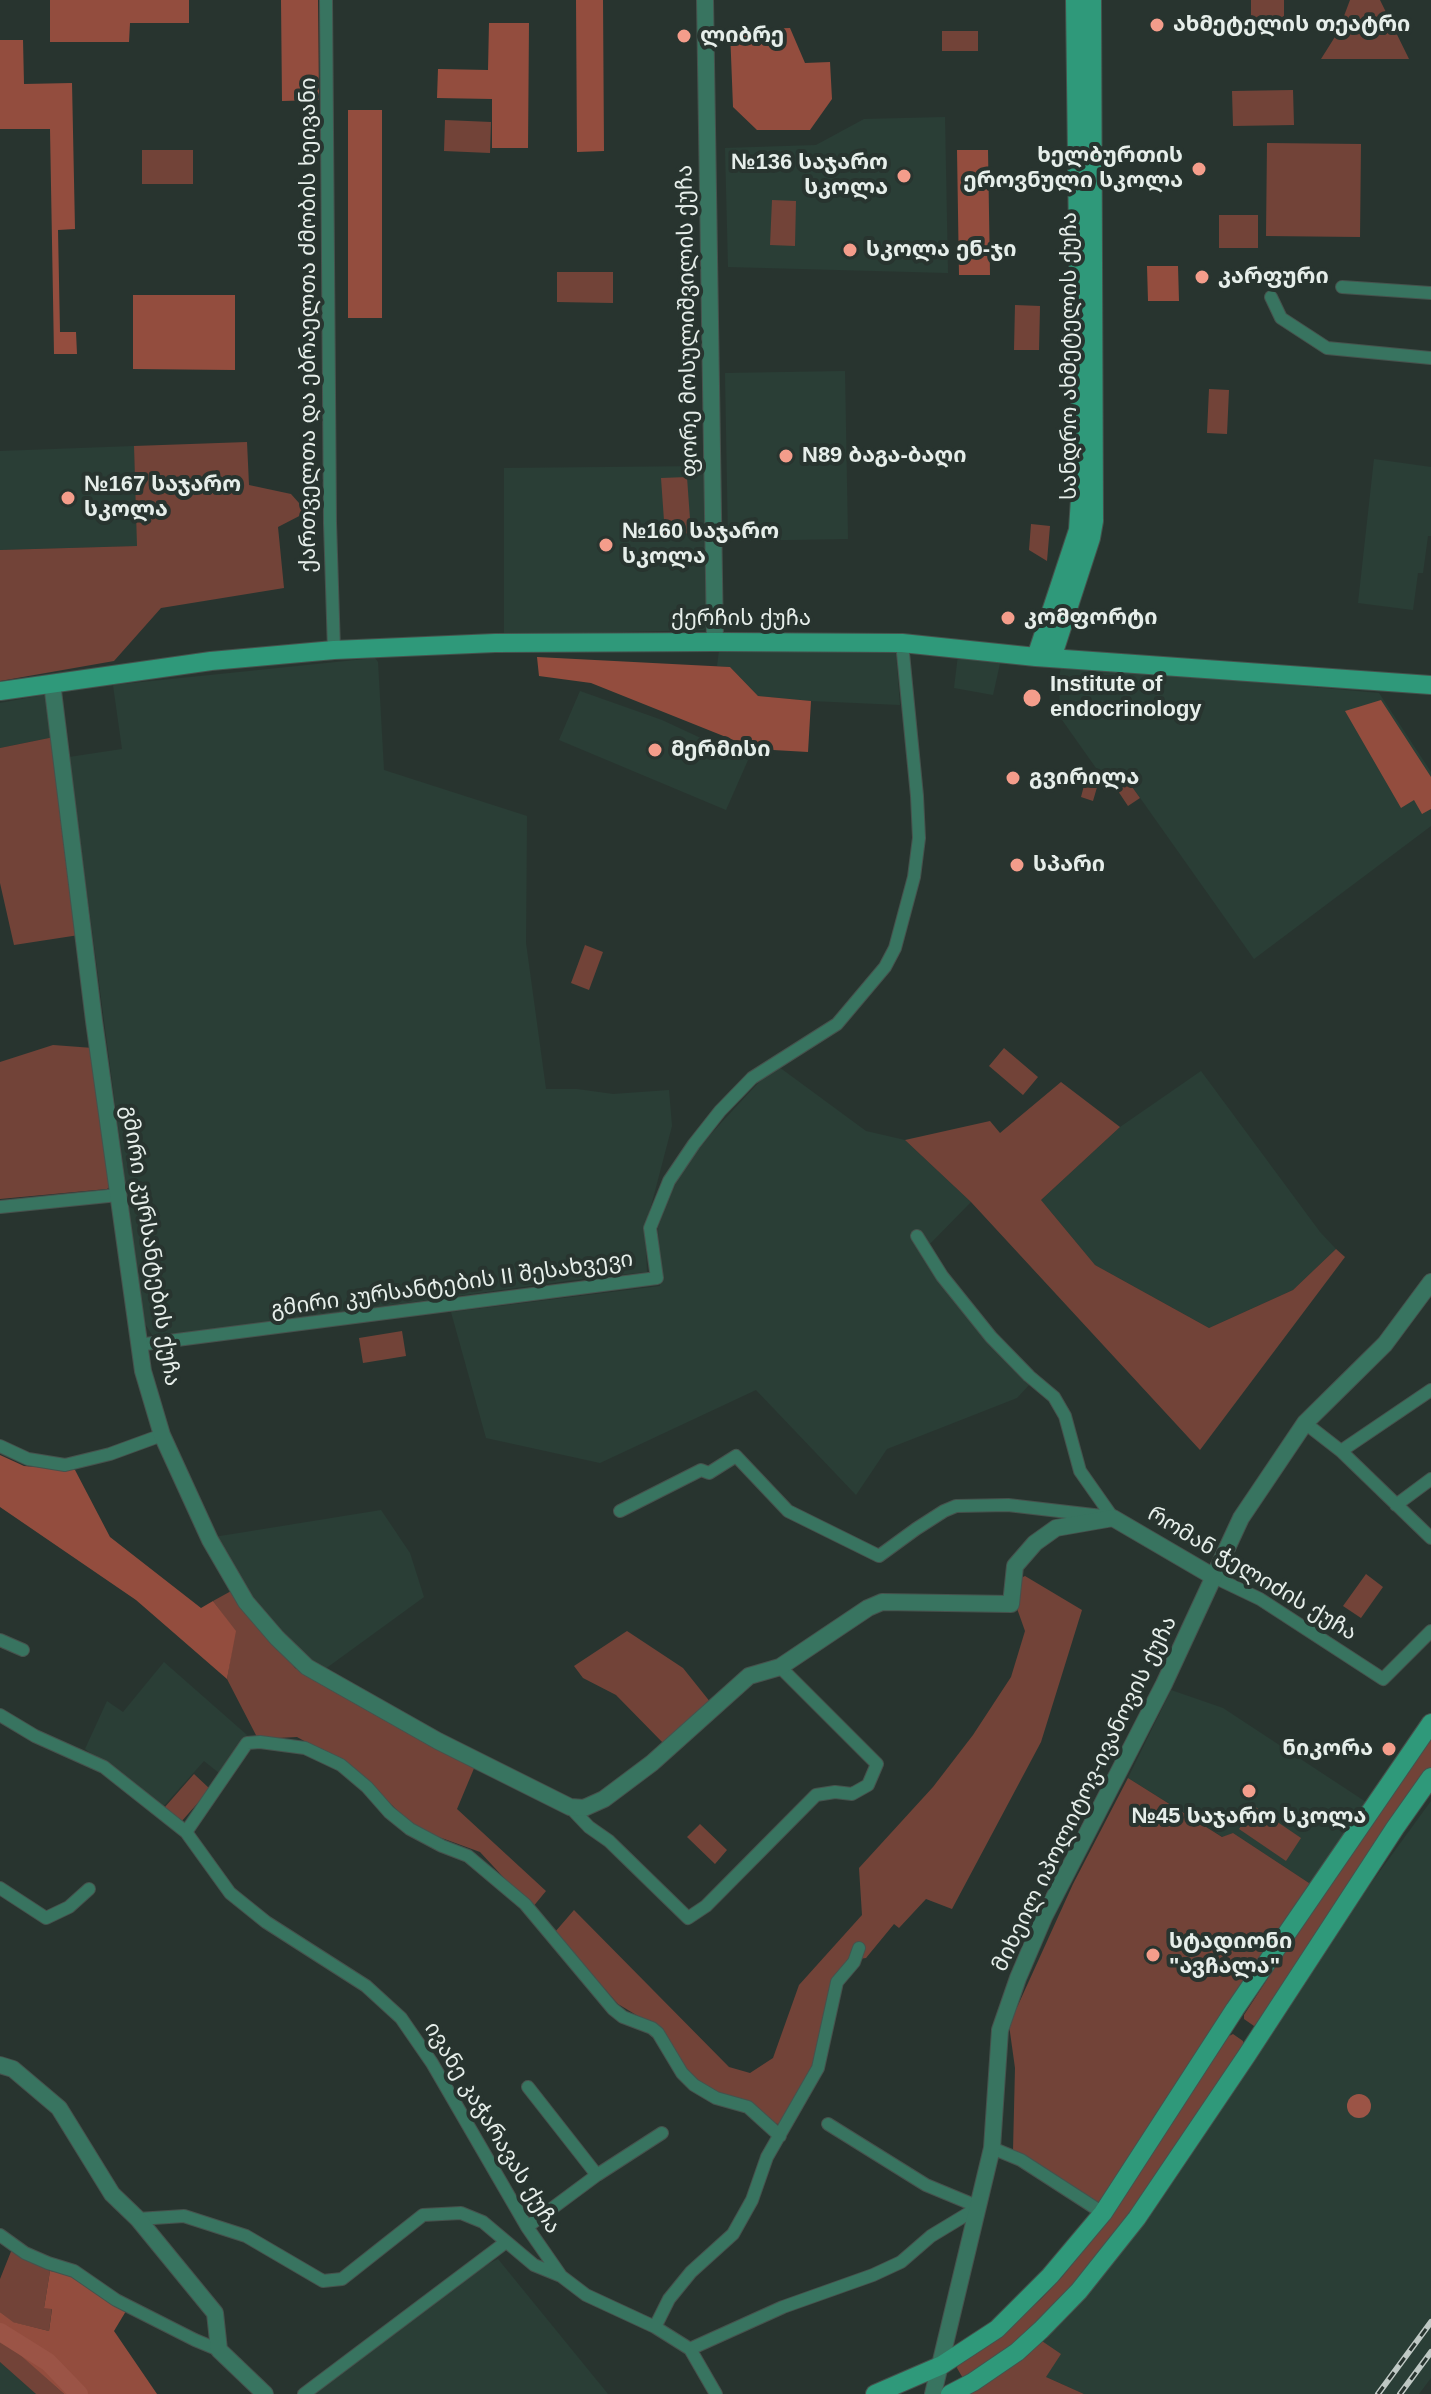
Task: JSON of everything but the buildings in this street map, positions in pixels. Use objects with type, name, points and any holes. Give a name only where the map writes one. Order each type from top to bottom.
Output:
[{"type":"main road","name":"სანდრო ახმეტელის ქუჩა","points":[[1075,0],[1085,122]]},
{"type":"main road","name":"სანდრო ახმეტელის ქუჩა","points":[[1044,657],[1062,600],[1088,482],[1085,122],[1092,0]]},
{"type":"main road","name":"ქერჩის ქუჩა","points":[[0,691],[211,661],[334,650],[495,643],[715,642],[902,643],[1044,657],[1431,685]]},
{"type":"main road","points":[[875,2394],[997,2329],[1050,2276],[1103,2213],[1235,2009],[1431,1723]]},
{"type":"main road","points":[[945,2359],[957,2390],[1017,2352],[1079,2291],[1137,2218],[1431,1777]]},
{"type":"main road","points":[[1235,2009],[1236,2020],[1242,2028],[1252,2033],[1262,2032]]},
{"type":"main road","points":[[1219,2036],[1228,2032],[1237,2033],[1244,2040],[1247,2055]]},
{"type":"street","name":"ქართველთა და ებრაელთა ძმობის ხეივანი","points":[[326,0],[330,523],[334,650]]},
{"type":"street","name":"ფორე მოსულიშვილის ქუჩა","points":[[705,0],[715,642]]},
{"type":"street","points":[[1342,287],[1431,293]]},
{"type":"street","points":[[1271,297],[1281,318],[1327,348],[1431,358]]},
{"type":"street","name":"გმირი კურსანტების II შესახვევი","points":[[138,1345],[657,1278],[650,1228],[669,1181],[694,1144],[752,1078],[837,1024],[885,967],[895,948],[914,877],[919,838],[902,643]]},
{"type":"street","name":"გმირი კურსანტების ქუჩა","points":[[52,683],[138,1345],[162,1435],[210,1540],[246,1602],[307,1667],[438,1741],[570,1807]]},
{"type":"street","points":[[0,1207],[118,1195]]},
{"type":"street","points":[[917,1236],[942,1276],[991,1337],[1054,1397],[1065,1416],[1080,1471],[1113,1518]]},
{"type":"street","name":"მიხეილ იპოლიტოვ-ივანოვის ქუჩა","points":[[933,2394],[945,2359],[992,2148],[1000,2030],[1044,1917],[1164,1684],[1241,1518],[1305,1423],[1385,1344],[1431,1282]]},
{"type":"street","points":[[1341,1451],[1431,1390]]},
{"type":"street","points":[[1305,1423],[1341,1451],[1431,1538]]},
{"type":"street","points":[[0,1446],[28,1459],[65,1465],[110,1454],[162,1435]]},
{"type":"street","points":[[620,1511],[701,1470],[709,1473],[736,1456],[788,1511],[879,1556],[916,1529],[956,1506],[1008,1505],[1113,1518]]},
{"type":"street","points":[[1396,1505],[1431,1479]]},
{"type":"street","name":"რომან ჭელიძის ქუჩა","points":[[570,1807],[584,1808],[604,1799],[652,1763],[749,1676],[780,1667],[868,1608],[882,1602],[1011,1604],[1015,1566],[1035,1543],[1056,1528],[1113,1518],[1214,1577],[1260,1599],[1383,1679],[1431,1631]]},
{"type":"street","points":[[0,1640],[23,1650]]},
{"type":"street","points":[[570,1807],[688,1918],[706,1906],[816,1795],[835,1792],[852,1794],[868,1785],[877,1764],[780,1667]]},
{"type":"street","name":"ივანე კაჭარავას ქუჩა","points":[[0,1715],[35,1736],[104,1767],[186,1832],[230,1893],[266,1922],[366,1986],[401,2018],[432,2063],[527,2227],[561,2276],[586,2295],[655,2327],[690,2349],[716,2394]]},
{"type":"street","points":[[186,1832],[247,1743],[305,1748],[341,1765],[410,1829],[468,1856],[525,1904],[613,2009],[658,2033],[682,2073],[694,2085],[716,2098],[748,2107],[780,2136]]},
{"type":"street","points":[[0,1888],[46,1918],[69,1907],[89,1889]]},
{"type":"street","points":[[655,2327],[669,2299],[691,2272],[733,2234],[752,2200],[767,2157],[818,2068],[837,1982],[854,1962],[859,1948]]},
{"type":"street","points":[[0,2065],[13,2069],[59,2108],[112,2194],[138,2219],[215,2313],[219,2350]]},
{"type":"street","points":[[528,2087],[597,2175]]},
{"type":"street","points":[[828,2124],[926,2185],[979,2207]]},
{"type":"street","points":[[527,2227],[597,2175],[662,2133]]},
{"type":"street","points":[[992,2148],[1021,2160],[1103,2213]]},
{"type":"street","points":[[690,2349],[783,2307],[901,2262],[931,2236],[979,2207]]},
{"type":"street","points":[[138,2219],[184,2216],[246,2236],[323,2281],[342,2279],[423,2215],[461,2213],[483,2222],[534,2265],[561,2276]]},
{"type":"street","points":[[0,2235],[25,2253],[74,2271],[116,2300],[219,2350],[265,2394]]},
{"type":"street","points":[[304,2394],[506,2242]]},
{"type":"shaded area","points":[[50,0],[189,0],[189,23],[130,23],[129,42],[50,42]]},
{"type":"shaded area","points":[[281,0],[318,0],[319,100],[282,101]]},
{"type":"shaded area","points":[[576,0],[603,0],[604,151],[577,152]]},
{"type":"shaded area","points":[[1251,0],[1284,0],[1284,20],[1251,20]]},
{"type":"shaded area","points":[[1350,0],[1380,0],[1409,59],[1321,59],[1338,32]]},
{"type":"shaded area","points":[[489,23],[529,23],[528,148],[492,148],[492,99],[437,98],[438,69],[488,70]]},
{"type":"shaded area","points":[[790,28],[805,63],[830,62],[832,99],[810,130],[757,130],[733,107],[730,30]]},
{"type":"shaded area","points":[[942,31],[978,31],[978,51],[942,51]]},
{"type":"shaded area","points":[[0,40],[23,40],[24,84],[72,83],[75,229],[58,230],[60,332],[76,332],[77,354],[54,354],[50,129],[0,129]]},
{"type":"shaded area","points":[[1293,90],[1294,125],[1233,126],[1232,91]]},
{"type":"shaded area","points":[[348,110],[382,110],[382,318],[348,318]]},
{"type":"shaded area","points":[[945,117],[948,273],[728,267],[725,148],[816,145],[864,119]]},
{"type":"shaded area","points":[[445,120],[491,122],[490,153],[444,151]]},
{"type":"shaded area","points":[[1267,143],[1361,144],[1360,237],[1266,236]]},
{"type":"shaded area","points":[[142,150],[193,150],[193,184],[142,184]]},
{"type":"shaded area","points":[[957,150],[988,150],[990,275],[959,275]]},
{"type":"shaded area","points":[[772,200],[796,201],[795,246],[770,245]]},
{"type":"shaded area","points":[[1219,215],[1258,215],[1258,248],[1219,248]]},
{"type":"shaded area","points":[[1147,266],[1178,266],[1179,301],[1148,301]]},
{"type":"shaded area","points":[[557,272],[613,272],[613,303],[557,302]]},
{"type":"shaded area","points":[[133,295],[235,295],[235,370],[133,369]]},
{"type":"shaded area","points":[[1015,305],[1040,306],[1039,350],[1014,350]]},
{"type":"shaded area","name":"N89 ბაგა-ბაღი","points":[[845,371],[848,539],[728,541],[725,373]]},
{"type":"shaded area","points":[[1209,389],[1229,390],[1227,434],[1207,433]]},
{"type":"shaded area","points":[[247,442],[249,485],[291,494],[307,512],[278,527],[284,588],[161,608],[114,661],[0,681],[0,550],[137,546],[134,446]]},
{"type":"shaded area","name":"№167 საჯარო სკოლა","points":[[134,446],[138,546],[0,550],[0,451]]},
{"type":"shaded area","points":[[1374,459],[1431,467],[1431,536],[1428,536],[1423,573],[1418,573],[1413,610],[1358,603]]},
{"type":"shaded area","name":"№160 საჯარო სკოლა","points":[[707,466],[709,622],[704,630],[504,635],[504,468]]},
{"type":"shaded area","points":[[687,477],[691,533],[665,535],[661,478]]},
{"type":"shaded area","points":[[1031,524],[1050,526],[1047,561],[1029,550]]},
{"type":"shaded area","points":[[719,651],[896,653],[900,705],[758,696],[730,667],[717,666]]},
{"type":"shaded area","points":[[958,655],[1001,659],[993,695],[954,688]]},
{"type":"shaded area","points":[[537,657],[730,667],[758,696],[811,701],[808,752],[756,749],[591,683],[539,676]]},
{"type":"shaded area","points":[[375,658],[378,662],[384,770],[527,816],[526,943],[546,1089],[613,1094],[669,1090],[672,1126],[645,1229],[647,1272],[160,1337],[152,1335],[144,1322],[69,757],[122,749],[113,685]]},
{"type":"shaded area","points":[[1061,665],[1379,693],[1431,772],[1431,826],[1254,959],[1119,768],[1103,778],[1060,717]]},
{"type":"shaded area","name":"მერმისი","points":[[580,691],[662,720],[748,760],[726,810],[559,740]]},
{"type":"shaded area","points":[[48,694],[54,737],[0,748],[0,703]]},
{"type":"shaded area","points":[[1381,700],[1431,777],[1431,809],[1422,814],[1414,800],[1401,808],[1345,711]]},
{"type":"shaded area","points":[[54,737],[79,935],[14,945],[0,883],[0,748]]},
{"type":"shaded area","points":[[1087,774],[1100,777],[1093,801],[1081,797]]},
{"type":"shaded area","points":[[1125,777],[1140,798],[1128,806],[1114,785]]},
{"type":"shaded area","points":[[585,945],[603,952],[589,990],[571,983]]},
{"type":"shaded area","points":[[53,1045],[93,1048],[112,1185],[107,1189],[0,1199],[0,1062]]},
{"type":"shaded area","points":[[1004,1048],[1038,1077],[1023,1095],[989,1066]]},
{"type":"shaded area","points":[[779,1067],[866,1131],[905,1140],[971,1202],[922,1252],[1030,1384],[1017,1398],[887,1449],[856,1495],[756,1390],[600,1463],[486,1438],[451,1312],[660,1286],[658,1227],[669,1195],[695,1151],[760,1081]]},
{"type":"shaded area","points":[[1201,1071],[1320,1232],[1336,1249],[1293,1290],[1209,1328],[1095,1265],[1041,1200],[1120,1127]]},
{"type":"shaded area","points":[[1061,1082],[1120,1127],[1041,1200],[1095,1265],[1209,1328],[1293,1290],[1336,1249],[1345,1257],[1200,1450],[971,1202],[905,1140],[990,1121],[1000,1133]]},
{"type":"shaded area","points":[[402,1331],[406,1356],[363,1363],[359,1338]]},
{"type":"shaded area","points":[[0,1455],[24,1466],[75,1470],[110,1537],[201,1608],[213,1601],[236,1631],[227,1679],[136,1600],[0,1507]]},
{"type":"shaded area","points":[[381,1510],[410,1553],[424,1597],[321,1672],[294,1649],[251,1599],[214,1537]]},
{"type":"shaded area","points":[[1366,1574],[1383,1587],[1361,1618],[1343,1606]]},
{"type":"shaded area","points":[[1025,1576],[1082,1610],[1041,1742],[952,1909],[926,1899],[899,1928],[894,1924],[866,1958],[851,1960],[832,1982],[818,2057],[783,2125],[717,2095],[689,2073],[658,2028],[618,2004],[555,1932],[574,1910],[729,2067],[750,2073],[773,2058],[799,1985],[862,1915],[859,1868],[933,1787],[973,1735],[1011,1677],[1025,1631],[1014,1600],[1017,1580]]},
{"type":"shaded area","points":[[233,1590],[295,1668],[475,1766],[457,1809],[546,1891],[532,1908],[480,1852],[417,1829],[352,1767],[297,1737],[258,1739],[227,1679],[235,1631],[213,1601]]},
{"type":"shaded area","points":[[627,1631],[683,1668],[711,1703],[666,1746],[616,1695],[583,1678],[574,1666]]},
{"type":"shaded area","points":[[164,1662],[247,1735],[219,1773],[204,1761],[162,1808],[85,1749],[107,1701],[123,1712]]},
{"type":"shaded area","name":"№45 საჯარო სკოლა","points":[[1171,1690],[1223,1708],[1369,1804],[1312,1885],[1233,1833],[1223,1837],[1128,1778]]},
{"type":"shaded area","points":[[1431,1738],[1431,1768],[1260,2022],[1254,2026],[1244,2019],[1244,2015],[1357,1841]]},
{"type":"shaded area","points":[[194,1774],[210,1789],[181,1822],[165,1807]]},
{"type":"shaded area","name":"სტადიონი \"ავჩალა\"","points":[[1128,1778],[1222,1837],[1233,1833],[1312,1885],[1100,2207],[1013,2151],[1015,2068],[1009,2025],[1073,1884]]},
{"type":"shaded area","points":[[1431,1801],[1431,2378],[1419,2394],[1084,2394],[1046,2377],[1039,2339]]},
{"type":"shaded area","points":[[1254,1806],[1301,1838],[1286,1861],[1239,1829]]},
{"type":"shaded area","points":[[700,1824],[727,1850],[715,1864],[687,1837]]},
{"type":"shaded area","points":[[1233,2034],[1243,2041],[1244,2047],[1091,2269],[1002,2357],[964,2380],[958,2364],[995,2340],[1041,2299],[1103,2226]]},
{"type":"shaded area","points":[[1359,2094],[1370,2101],[1371,2106],[1364,2117],[1359,2118],[1348,2111],[1347,2106],[1354,2095]]},
{"type":"shaded area","points":[[12,2249],[50,2271],[44,2308],[52,2308],[49,2331],[12,2322],[0,2312],[0,2279]]},
{"type":"shaded area","points":[[498,2259],[608,2394],[312,2394],[476,2270]]},
{"type":"shaded area","points":[[50,2271],[72,2274],[126,2311],[114,2331],[157,2394],[64,2394],[0,2341],[0,2312],[13,2322],[49,2331],[52,2309],[44,2308]]},
{"type":"shaded area","points":[[1039,2339],[1061,2354],[1046,2377],[1084,2394],[962,2394]]},
{"type":"shaded area","points":[[0,2341],[17,2351],[64,2394],[36,2394],[0,2362]]},
{"type":"shaded area","points":[[0,2362],[36,2394],[0,2394]]},
{"type":"waterway","points":[[0,2332],[48,2362],[79,2394]]},
{"type":"railway","points":[[1378,2394],[1431,2322]]},
{"type":"railway","points":[[1400,2394],[1431,2352]]},
{"type":"place","name":"ახმეტელის თეატრი","points":[[1157,25]]},
{"type":"place","name":"ლიბრე","points":[[684,36]]},
{"type":"place","name":"ხელბურთის ეროვნული სკოლა","points":[[1199,169]]},
{"type":"place","name":"№136 საჯარო სკოლა","points":[[904,176]]},
{"type":"place","name":"სკოლა ენ-ჯი","points":[[850,250]]},
{"type":"place","name":"კარფური","points":[[1202,277]]},
{"type":"place","name":"N89 ბაგა-ბაღი","points":[[786,456]]},
{"type":"place","name":"№167 საჯარო სკოლა","points":[[68,498]]},
{"type":"place","name":"№160 საჯარო სკოლა","points":[[606,545]]},
{"type":"place","name":"კომფორტი","points":[[1008,618]]},
{"type":"place","name":"Institute of endocrinology","points":[[1032,698]]},
{"type":"place","name":"მერმისი","points":[[655,750]]},
{"type":"place","name":"გვირილა","points":[[1013,778]]},
{"type":"place","name":"სპარი","points":[[1017,865]]},
{"type":"place","name":"ნიკორა","points":[[1389,1749]]},
{"type":"place","name":"№45 საჯარო სკოლა","points":[[1249,1791]]},
{"type":"place","name":"სტადიონი \"ავჩალა\"","points":[[1153,1955]]}]
